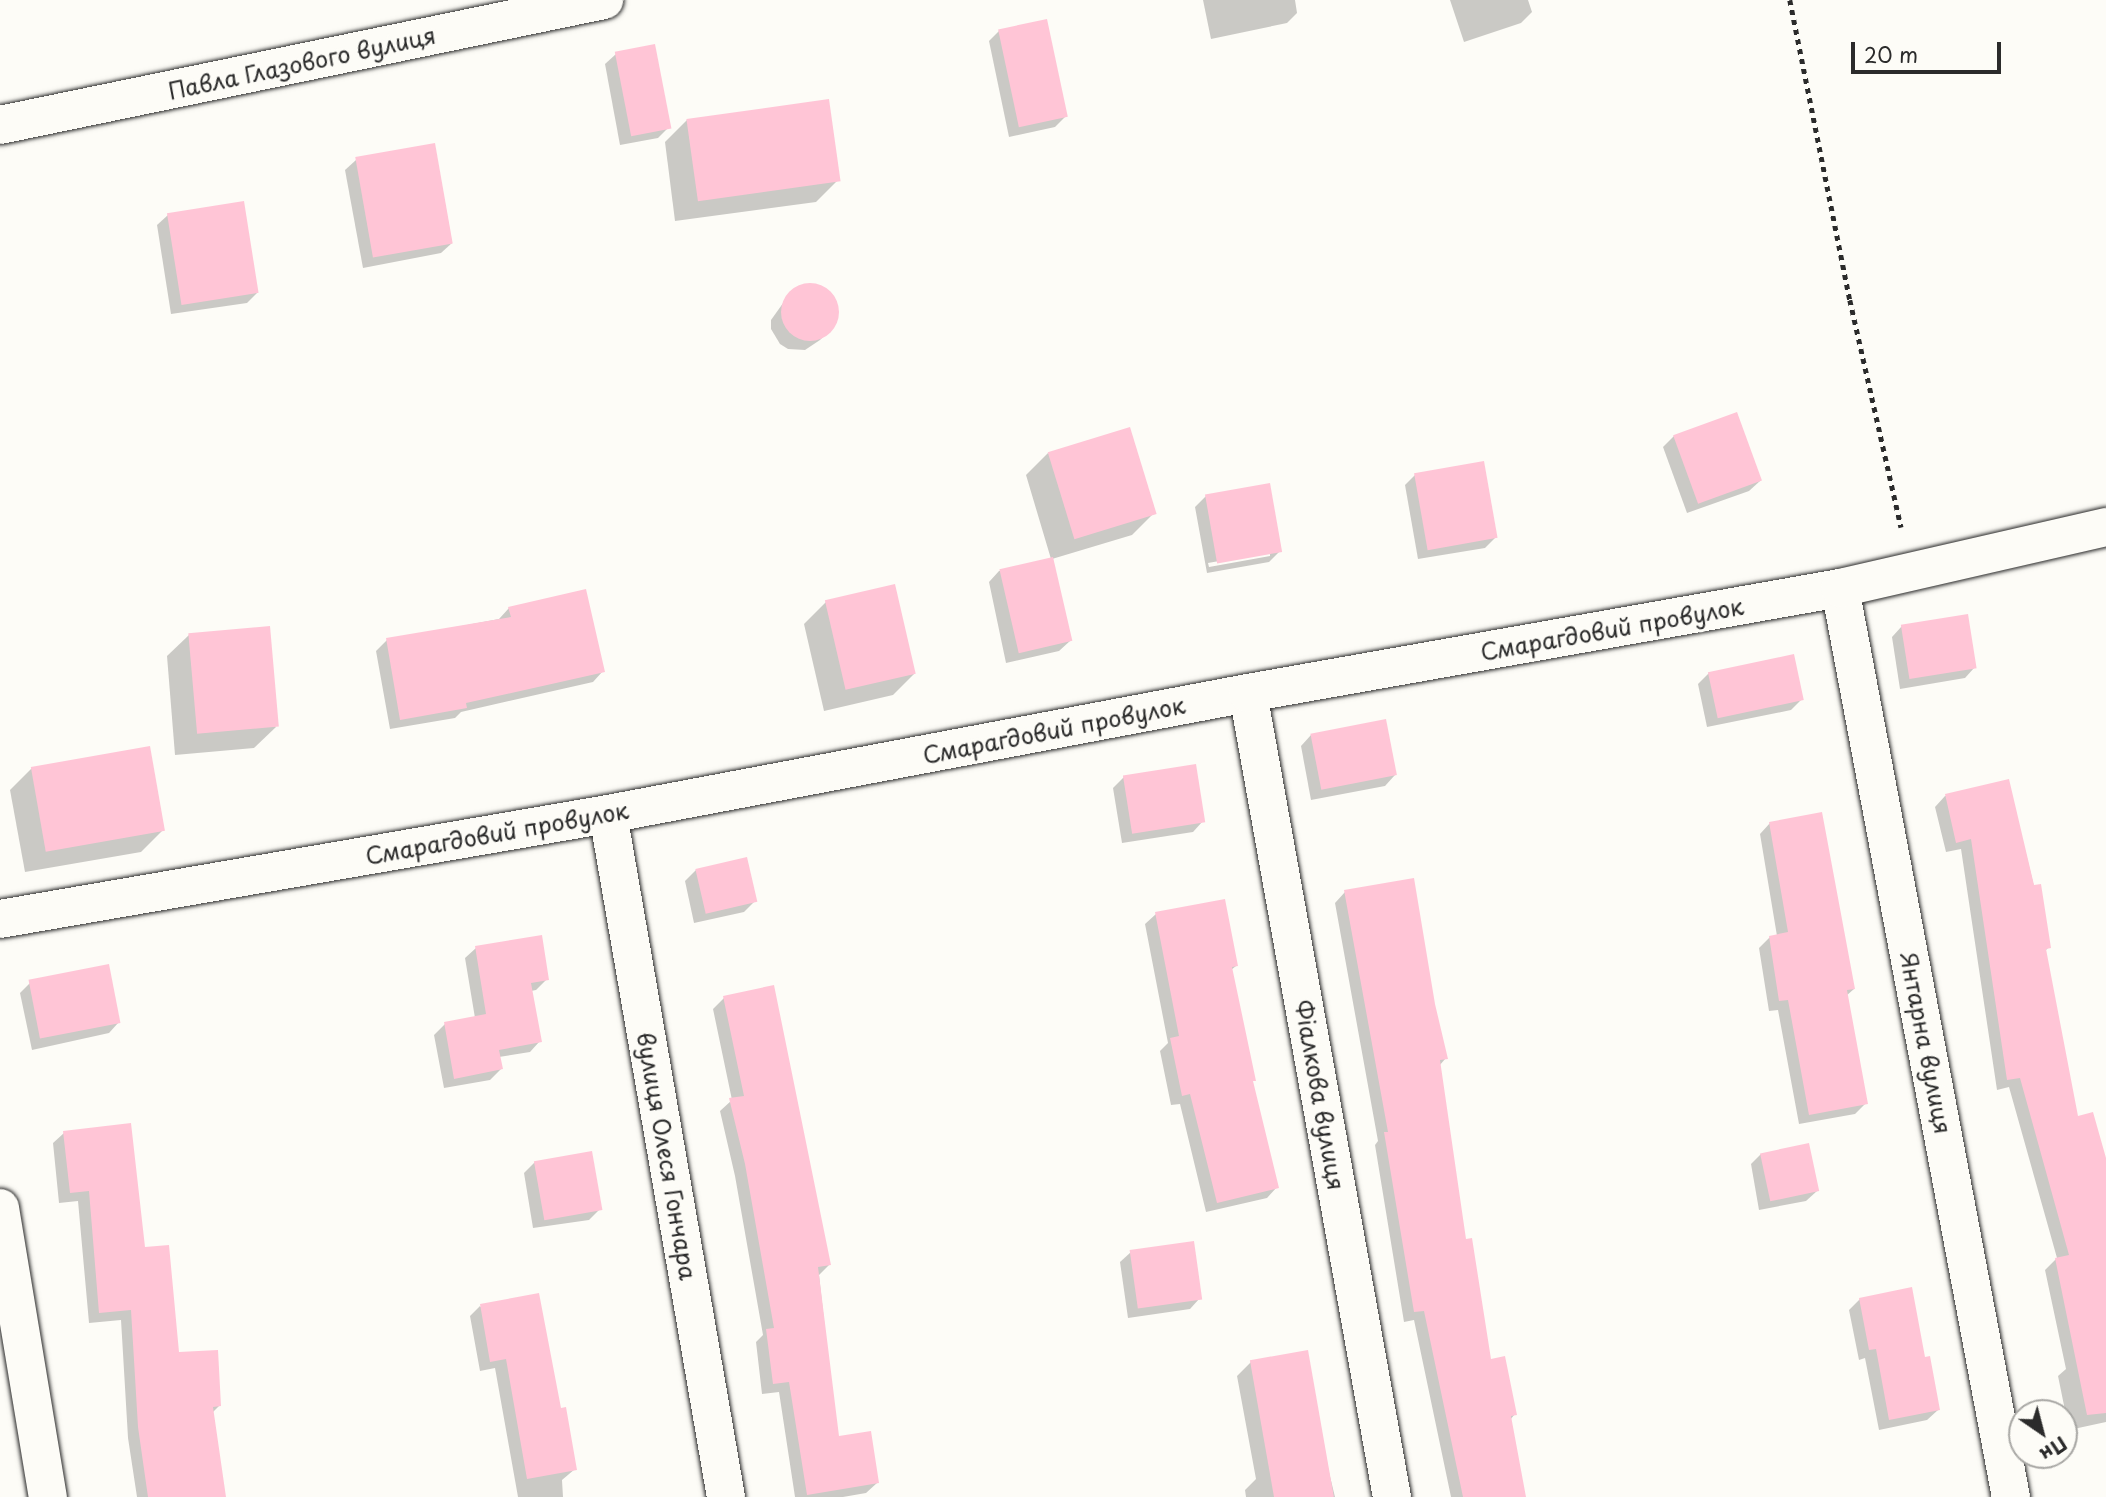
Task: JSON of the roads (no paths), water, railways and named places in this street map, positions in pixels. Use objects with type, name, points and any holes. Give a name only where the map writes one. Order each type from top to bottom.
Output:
[{"type":"street","name":"Павла Глазового вулиця","points":[[0,125],[604,0]]},
{"type":"street","name":"Смарагдовий провулок","points":[[0,919],[608,814],[1248,694],[1840,589],[2106,527]]},
{"type":"street","name":"Янтарна вулиця","points":[[1840,589],[2011,1497]]},
{"type":"street","name":"Фіалкова вулиця","points":[[1248,694],[1392,1497]]},
{"type":"street","name":"вулиця Олеся Гончара","points":[[608,814],[726,1497]]},
{"type":"street","points":[[0,1208],[48,1497]]}]
